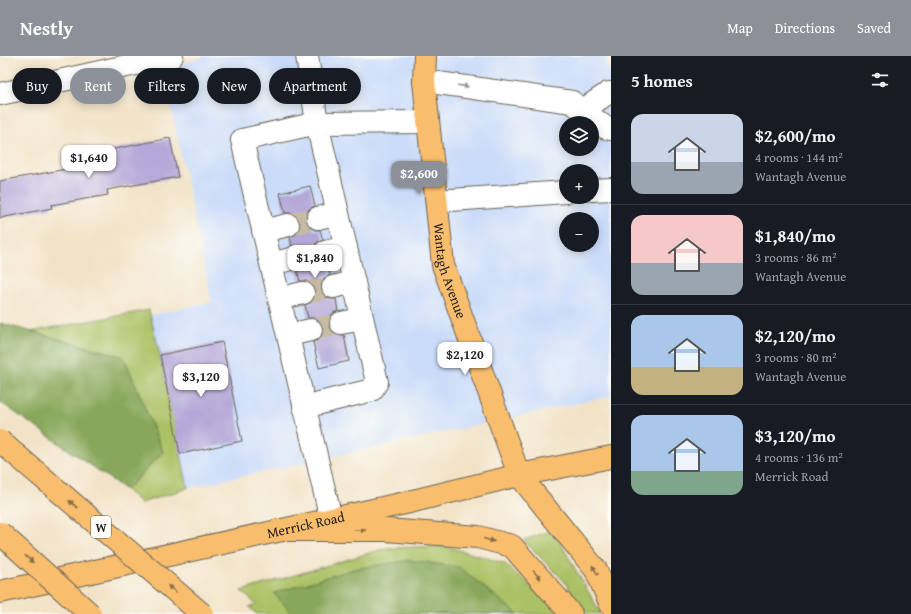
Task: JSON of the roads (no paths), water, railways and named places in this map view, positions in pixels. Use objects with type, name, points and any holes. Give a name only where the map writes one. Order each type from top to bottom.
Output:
[{"type":"main road","name":"Wantagh Avenue","points":[[425,56],[424,81],[443,265],[519,475],[596,570],[611,605]]},
{"type":"main road","name":"W","points":[[0,441],[202,614]]},
{"type":"main road","name":"Merrick Road","points":[[0,592],[405,503],[519,475],[611,457]]},
{"type":"main road","points":[[279,530],[386,530],[478,537],[512,546],[571,614]]},
{"type":"main road","points":[[0,533],[90,614]]},
{"type":"street","points":[[0,94],[172,56]]},
{"type":"street","points":[[304,407],[372,390],[377,382],[352,321],[354,282],[335,249],[328,216],[308,56]]},
{"type":"street","points":[[424,81],[572,102],[606,128],[611,129]]},
{"type":"street","points":[[583,110],[608,93],[611,93]]},
{"type":"street","points":[[331,519],[242,140],[317,123],[428,122]]},
{"type":"street","points":[[599,190],[611,189]]},
{"type":"street","points":[[437,201],[559,192]]},
{"type":"street","points":[[263,231],[288,225]]},
{"type":"street","points":[[271,264],[295,258]]},
{"type":"street","points":[[333,287],[354,282]]},
{"type":"street","points":[[279,299],[303,293]]},
{"type":"street","points":[[288,335],[311,330]]},
{"type":"tunnel","points":[[288,225],[318,218]]},
{"type":"tunnel","points":[[295,258],[325,252]]},
{"type":"tunnel","points":[[303,293],[333,287]]},
{"type":"tunnel","points":[[311,330],[341,323]]}]
